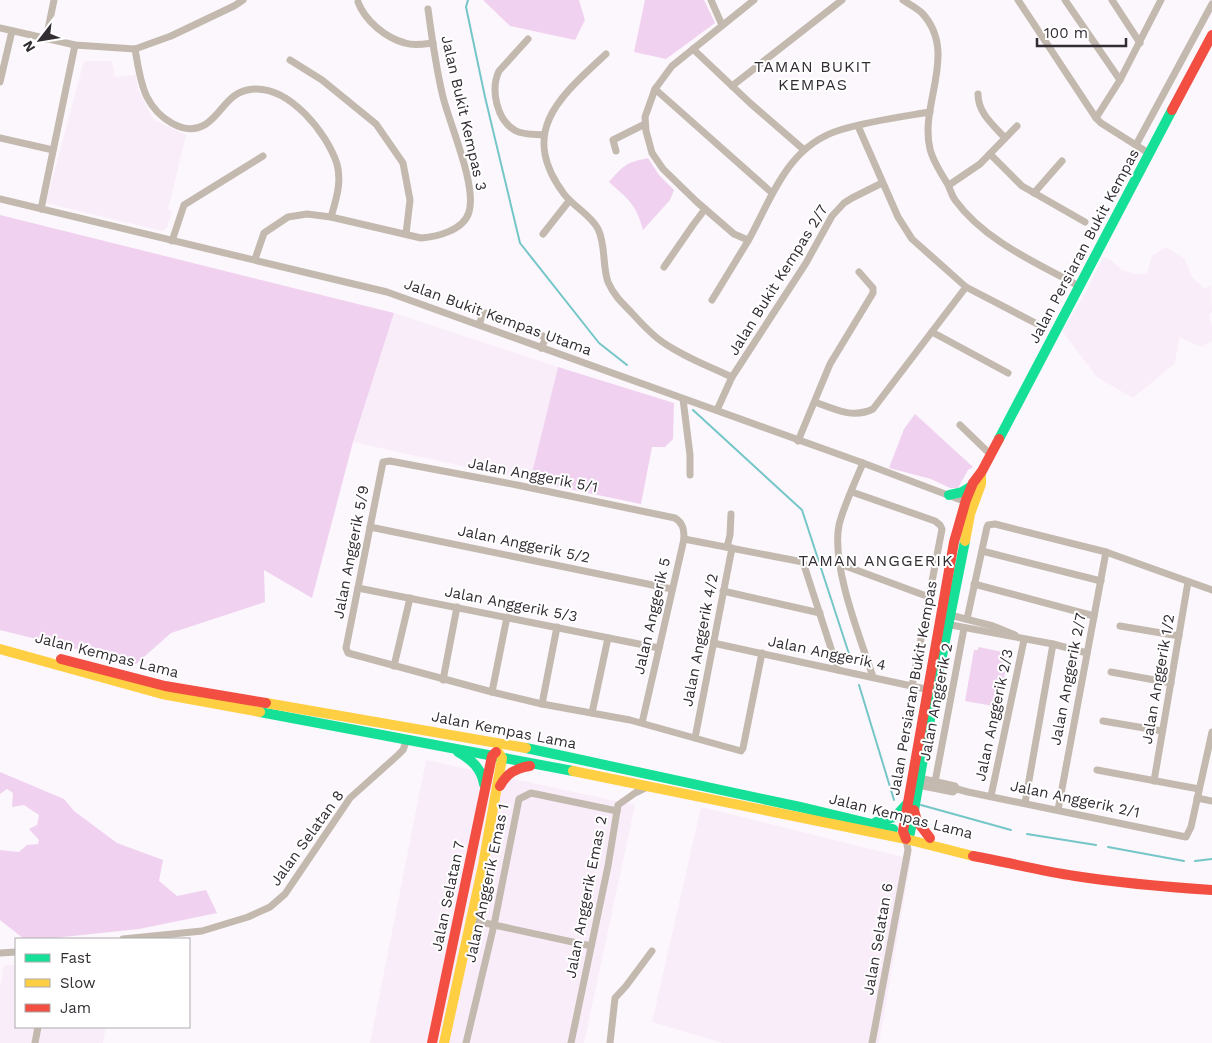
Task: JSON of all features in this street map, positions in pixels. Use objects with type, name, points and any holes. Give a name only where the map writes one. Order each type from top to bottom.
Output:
[{"type":"main road","name":"Jalan Persiaran Bukit Kempas","points":[[906,834],[931,690],[972,486],[982,471],[1212,35]]},
{"type":"main road","name":"Jalan Persiaran Bukit Kempas","points":[[969,503],[980,484],[982,471]]},
{"type":"main road","points":[[949,495],[962,492],[972,486]]},
{"type":"main road","name":"Jalan Kempas Lama","points":[[0,642],[164,686],[540,752],[869,823],[974,856],[1092,880],[1212,890]]},
{"type":"main road","name":"Jalan Kempas Lama","points":[[0,649],[162,694],[454,749],[497,755],[930,838],[975,850],[1000,860]]},
{"type":"main road","name":"Jalan Persiaran Bukit Kempas","points":[[911,807],[919,782],[931,690]]},
{"type":"main road","points":[[457,736],[489,745],[497,755],[510,748],[540,752]]},
{"type":"main road","points":[[454,749],[475,763],[480,769],[484,791]]},
{"type":"main road","name":"Jalan Selatan 7","points":[[444,1043],[497,790],[497,755]]},
{"type":"main road","name":"Jalan Selatan 7","points":[[432,1043],[484,791],[497,755]]},
{"type":"main road","points":[[497,790],[510,771],[521,767],[544,765]]},
{"type":"main road","points":[[869,823],[896,818],[911,807],[917,821],[930,838]]},
{"type":"street","points":[[46,39],[54,0]]},
{"type":"street","points":[[0,28],[75,45],[135,49],[171,36],[243,0]]},
{"type":"street","points":[[711,0],[722,24]]},
{"type":"street","points":[[748,240],[734,234],[705,210],[663,170],[652,153],[645,124],[649,103],[655,89],[672,66],[754,0]]},
{"type":"street","points":[[732,86],[842,0]]},
{"type":"street","points":[[903,0],[921,12],[929,23],[937,43],[938,65],[928,134],[930,150],[955,199],[983,230],[997,240],[1079,286]]},
{"type":"street","points":[[1018,0],[1096,118],[1150,154]]},
{"type":"street","points":[[1065,0],[1120,80]]},
{"type":"street","points":[[1096,118],[1120,80],[1161,0]]},
{"type":"street","points":[[358,2],[360,8],[375,26],[391,37],[418,45],[433,43]]},
{"type":"street","points":[[1115,2],[1140,43]]},
{"type":"street","points":[[1136,145],[1212,4]]},
{"type":"street","name":"Jalan Bukit Kempas 3","points":[[255,259],[264,233],[288,217],[307,214],[331,217],[421,238],[433,237],[448,232],[464,220],[469,213],[471,199],[466,171],[444,98],[428,9]]},
{"type":"street","points":[[0,82],[12,31]]},
{"type":"street","points":[[528,39],[498,71],[496,77],[498,110],[509,126],[517,131],[544,135]]},
{"type":"street","points":[[41,209],[75,45]]},
{"type":"street","points":[[135,49],[143,87],[148,98],[165,119],[179,127],[190,130],[207,124],[230,99],[242,91],[255,89],[278,93],[303,112],[314,123],[329,147],[337,165],[339,183],[331,217]]},
{"type":"street","points":[[693,49],[803,149]]},
{"type":"street","points":[[606,54],[569,89],[560,100],[548,123],[544,135],[544,154],[551,172],[569,201],[594,222],[599,230],[607,278],[611,290],[618,299],[660,340],[675,350],[732,377]]},
{"type":"street","points":[[290,60],[322,80],[376,124],[403,163],[410,200],[406,234]]},
{"type":"street","points":[[655,89],[771,192]]},
{"type":"street","points":[[978,94],[978,102],[982,112],[1005,138]]},
{"type":"street","points":[[712,300],[748,240],[771,192],[803,149],[839,130],[930,112]]},
{"type":"street","points":[[616,151],[613,140],[645,124]]},
{"type":"street","points":[[858,126],[900,222],[912,239],[966,287],[1042,326]]},
{"type":"street","points":[[949,185],[980,164],[1017,126]]},
{"type":"street","points":[[0,138],[53,150]]},
{"type":"street","points":[[990,154],[1022,186],[1085,222]]},
{"type":"street","points":[[172,241],[184,205],[263,156]]},
{"type":"street","points":[[1034,193],[1062,161]]},
{"type":"street","name":"Jalan Bukit Kempas 2/7","points":[[717,410],[732,377],[806,263],[832,216],[852,198],[882,183]]},
{"type":"street","name":"Jalan Bukit Kempas Utama","points":[[0,199],[387,292],[717,410],[969,503]]},
{"type":"street","points":[[543,234],[569,201]]},
{"type":"street","points":[[664,268],[692,225],[705,210]]},
{"type":"street","points":[[798,440],[830,364],[873,293],[873,288],[859,272]]},
{"type":"street","points":[[815,402],[850,414],[864,414],[873,409],[966,287]]},
{"type":"street","points":[[478,325],[485,313],[495,315],[543,336],[545,340],[541,348]]},
{"type":"street","points":[[932,332],[1008,373]]},
{"type":"street","points":[[683,399],[690,455],[690,475]]},
{"type":"street","points":[[960,425],[990,454]]},
{"type":"street","name":"Jalan Anggerik 5/1","points":[[386,461],[517,485],[675,518],[682,525],[684,539]]},
{"type":"street","name":"Jalan Anggerik 5/9","points":[[386,461],[382,465],[346,650],[350,654],[394,666]]},
{"type":"street","points":[[863,463],[840,524],[838,553],[851,608],[873,677]]},
{"type":"street","points":[[852,492],[935,521],[940,524],[943,533],[912,686]]},
{"type":"street","name":"Jalan Anggerik 4/2","points":[[695,738],[723,591],[730,547],[732,514]]},
{"type":"street","points":[[967,619],[987,527],[988,525],[995,524],[1106,552],[1212,590]]},
{"type":"street","name":"Jalan Anggerik 5/2","points":[[370,527],[672,589]]},
{"type":"street","points":[[684,539],[804,562],[838,670]]},
{"type":"street","name":"Jalan Anggerik 5","points":[[642,723],[684,539]]},
{"type":"street","points":[[982,551],[1101,581]]},
{"type":"street","name":"Jalan Anggerik 2/7","points":[[1058,810],[1106,552]]},
{"type":"street","points":[[840,564],[929,597]]},
{"type":"street","name":"Jalan Anggerik 1/2","points":[[1154,781],[1188,582]]},
{"type":"street","points":[[974,584],[1094,616]]},
{"type":"street","name":"Jalan Anggerik 5/3","points":[[358,588],[659,648]]},
{"type":"street","points":[[723,591],[820,613]]},
{"type":"street","points":[[410,598],[394,666],[542,704],[642,723],[741,751],[762,653]]},
{"type":"street","points":[[443,680],[457,607]]},
{"type":"street","points":[[492,692],[508,618]]},
{"type":"street","points":[[945,619],[967,619],[1003,630],[1024,640]]},
{"type":"street","points":[[945,619],[964,628],[1053,644],[1087,653]]},
{"type":"street","points":[[1120,626],[1179,636]]},
{"type":"street","points":[[542,704],[556,627]]},
{"type":"street","name":"Jalan Anggerik 2","points":[[935,782],[964,628]]},
{"type":"street","points":[[592,713],[608,638]]},
{"type":"street","name":"Jalan Anggerik 2/3","points":[[991,796],[1024,640]]},
{"type":"street","name":"Jalan Anggerik 4","points":[[713,643],[931,690]]},
{"type":"street","points":[[1025,803],[1053,644]]},
{"type":"street","points":[[1111,672],[1171,684]]},
{"type":"street","points":[[1103,721],[1162,731]]},
{"type":"street","points":[[1212,732],[1197,798],[1212,801]]},
{"type":"street","name":"Jalan Selatan 8","points":[[133,938],[202,931],[248,917],[270,907],[285,894],[350,798],[403,750],[407,739]]},
{"type":"street","points":[[1098,770],[1199,790]]},
{"type":"street","name":"Jalan Anggerik 2/1","points":[[919,782],[935,782],[955,786],[957,789],[1186,837],[1192,828],[1197,798]]},
{"type":"street","name":"Jalan Anggerik 2/1","points":[[919,782],[953,792],[957,789]]},
{"type":"street","name":"Jalan Anggerik Emas 2","points":[[571,1043],[608,866],[618,805],[645,787],[662,788]]},
{"type":"street","name":"Jalan Anggerik Emas 1","points":[[466,1043],[494,925],[519,799],[531,793],[617,811]]},
{"type":"street","name":"Jalan Selatan 6","points":[[872,1043],[908,850],[906,834]]},
{"type":"street","points":[[471,920],[591,946]]},
{"type":"street","points":[[610,1043],[615,998],[652,951]]},
{"type":"street","points":[[0,953],[15,952]]},
{"type":"street","points":[[35,1043],[38,1028]]},
{"type":"shaded area","points":[[483,0],[579,0],[585,20],[575,40],[510,26]]},
{"type":"shaded area","points":[[645,0],[704,0],[715,23],[666,59],[634,52]]},
{"type":"shaded area","points":[[84,61],[112,61],[115,77],[136,75],[138,90],[154,120],[186,135],[168,209],[172,212],[167,227],[162,231],[46,203]]},
{"type":"shaded area","points":[[648,158],[659,175],[674,190],[670,200],[643,230],[638,214],[631,203],[609,182],[618,172],[634,161]]},
{"type":"shaded area","points":[[0,215],[394,313],[353,442],[312,598],[264,570],[265,602],[171,633],[136,664],[0,630]]},
{"type":"shaded area","points":[[1166,247],[1184,258],[1193,278],[1205,289],[1211,285],[1212,312],[1209,315],[1212,327],[1212,341],[1201,347],[1179,337],[1175,363],[1133,398],[1097,377],[1062,331],[1086,292],[1103,257],[1112,261],[1122,270],[1135,274],[1147,274],[1152,256]]},
{"type":"shaded area","points":[[394,313],[558,367],[530,481],[353,442]]},
{"type":"shaded area","points":[[558,367],[674,403],[673,439],[665,447],[652,447],[641,504],[530,481]]},
{"type":"shaded area","points":[[915,414],[973,467],[968,470],[958,488],[950,488],[931,479],[889,468],[904,429]]},
{"type":"shaded area","points":[[978,647],[1003,652],[1003,655],[1008,656],[999,707],[965,701],[974,650],[978,650]]},
{"type":"shaded area","points":[[426,760],[635,805],[584,1043],[370,1043]]},
{"type":"shaded area","points":[[0,772],[64,799],[74,811],[117,843],[163,860],[159,881],[177,896],[206,890],[217,913],[139,929],[54,938],[23,938],[0,920],[0,850],[19,852],[27,845],[38,844],[39,840],[29,829],[37,825],[39,815],[24,805],[12,807],[13,793],[7,789],[0,794]]},
{"type":"shaded area","points":[[701,807],[911,859],[879,1043],[723,1043],[652,1022]]},
{"type":"shaded area","points":[[4,965],[15,965],[15,1028],[106,1028],[103,1043],[0,1043],[0,988]]},
{"type":"waterway","points":[[468,0],[466,7],[485,97],[520,243],[599,343],[627,365]]},
{"type":"waterway","points":[[693,410],[802,510],[851,660]]},
{"type":"waterway","points":[[859,685],[894,800]]},
{"type":"waterway","points":[[921,805],[1011,830]]},
{"type":"waterway","points":[[1027,834],[1096,845]]},
{"type":"waterway","points":[[1108,847],[1184,861]]},
{"type":"waterway","points":[[1195,861],[1212,859]]},
{"type":"traffic: fast","points":[[999,439],[1172,110]]},
{"type":"traffic: fast","points":[[949,495],[962,492],[972,486]]},
{"type":"traffic: fast","points":[[906,839],[910,833],[935,691],[965,541]]},
{"type":"traffic: fast","points":[[260,712],[573,771]]},
{"type":"traffic: fast","points":[[526,748],[893,829]]},
{"type":"traffic: fast","points":[[458,752],[475,765],[481,773],[484,784]]},
{"type":"traffic: fast","points":[[876,822],[895,817],[907,804]]},
{"type":"traffic: slow","points":[[965,541],[970,514],[981,484],[981,475]]},
{"type":"traffic: slow","points":[[0,649],[162,694],[260,712]]},
{"type":"traffic: slow","points":[[266,703],[526,748]]},
{"type":"traffic: slow","points":[[444,1043],[483,865],[502,758],[498,752]]},
{"type":"traffic: slow","points":[[573,771],[906,839],[973,856]]},
{"type":"traffic: jam","points":[[1172,110],[1212,35]]},
{"type":"traffic: jam","points":[[906,839],[903,831],[954,542],[973,483],[982,471],[999,439]]},
{"type":"traffic: jam","points":[[61,659],[165,686],[266,703]]},
{"type":"traffic: jam","points":[[432,1043],[492,756],[496,752]]},
{"type":"traffic: jam","points":[[500,786],[512,772],[530,766]]},
{"type":"traffic: jam","points":[[914,810],[917,821],[930,838]]},
{"type":"traffic: jam","points":[[973,856],[1050,872],[1092,878],[1212,890]]},
{"type":"district","name":"TAMAN BUKIT KEMPAS","points":[[813,75]]},
{"type":"district","name":"TAMAN ANGGERIK","points":[[876,560]]}]
